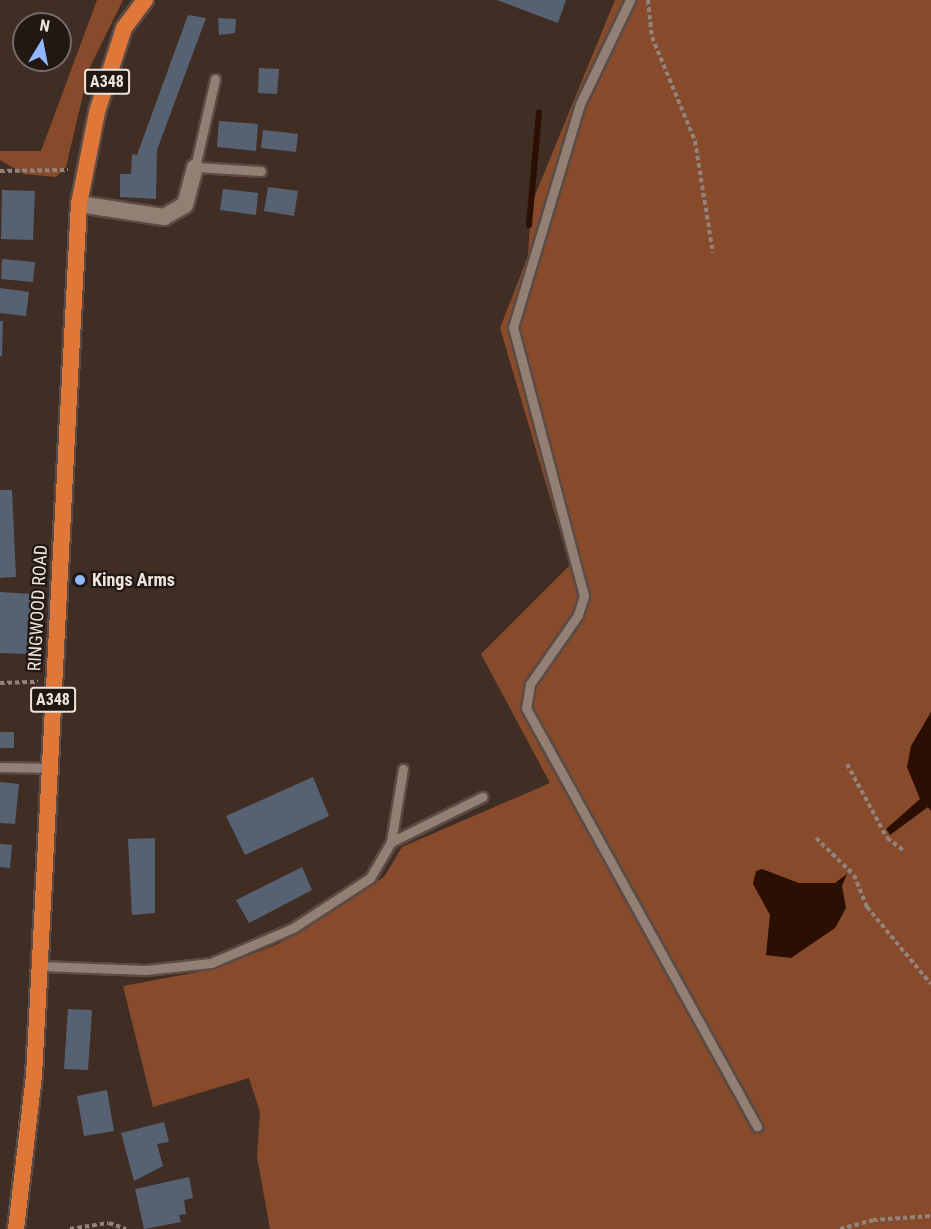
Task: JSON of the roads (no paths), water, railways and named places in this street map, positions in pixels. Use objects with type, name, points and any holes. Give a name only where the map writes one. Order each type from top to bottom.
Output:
[{"type":"highway","name":"RINGWOOD ROAD","points":[[16,1229],[26,1175],[40,966],[79,204],[124,28],[146,0]]},
{"type":"street","points":[[79,204],[164,217],[185,205],[195,167]]},
{"type":"lane","points":[[630,0],[580,104],[513,327],[584,596],[578,615],[530,684],[526,708],[757,1126]]},
{"type":"lane","points":[[215,79],[195,167],[261,171]]},
{"type":"lane","points":[[0,767],[50,768]]},
{"type":"lane","points":[[40,966],[146,970],[211,963],[293,928],[369,878],[391,842],[403,769]]},
{"type":"lane","points":[[391,842],[482,797]]},
{"type":"waterway","points":[[529,225],[539,112]]},
{"type":"place","name":"Kings Arms","points":[[80,580]]}]
